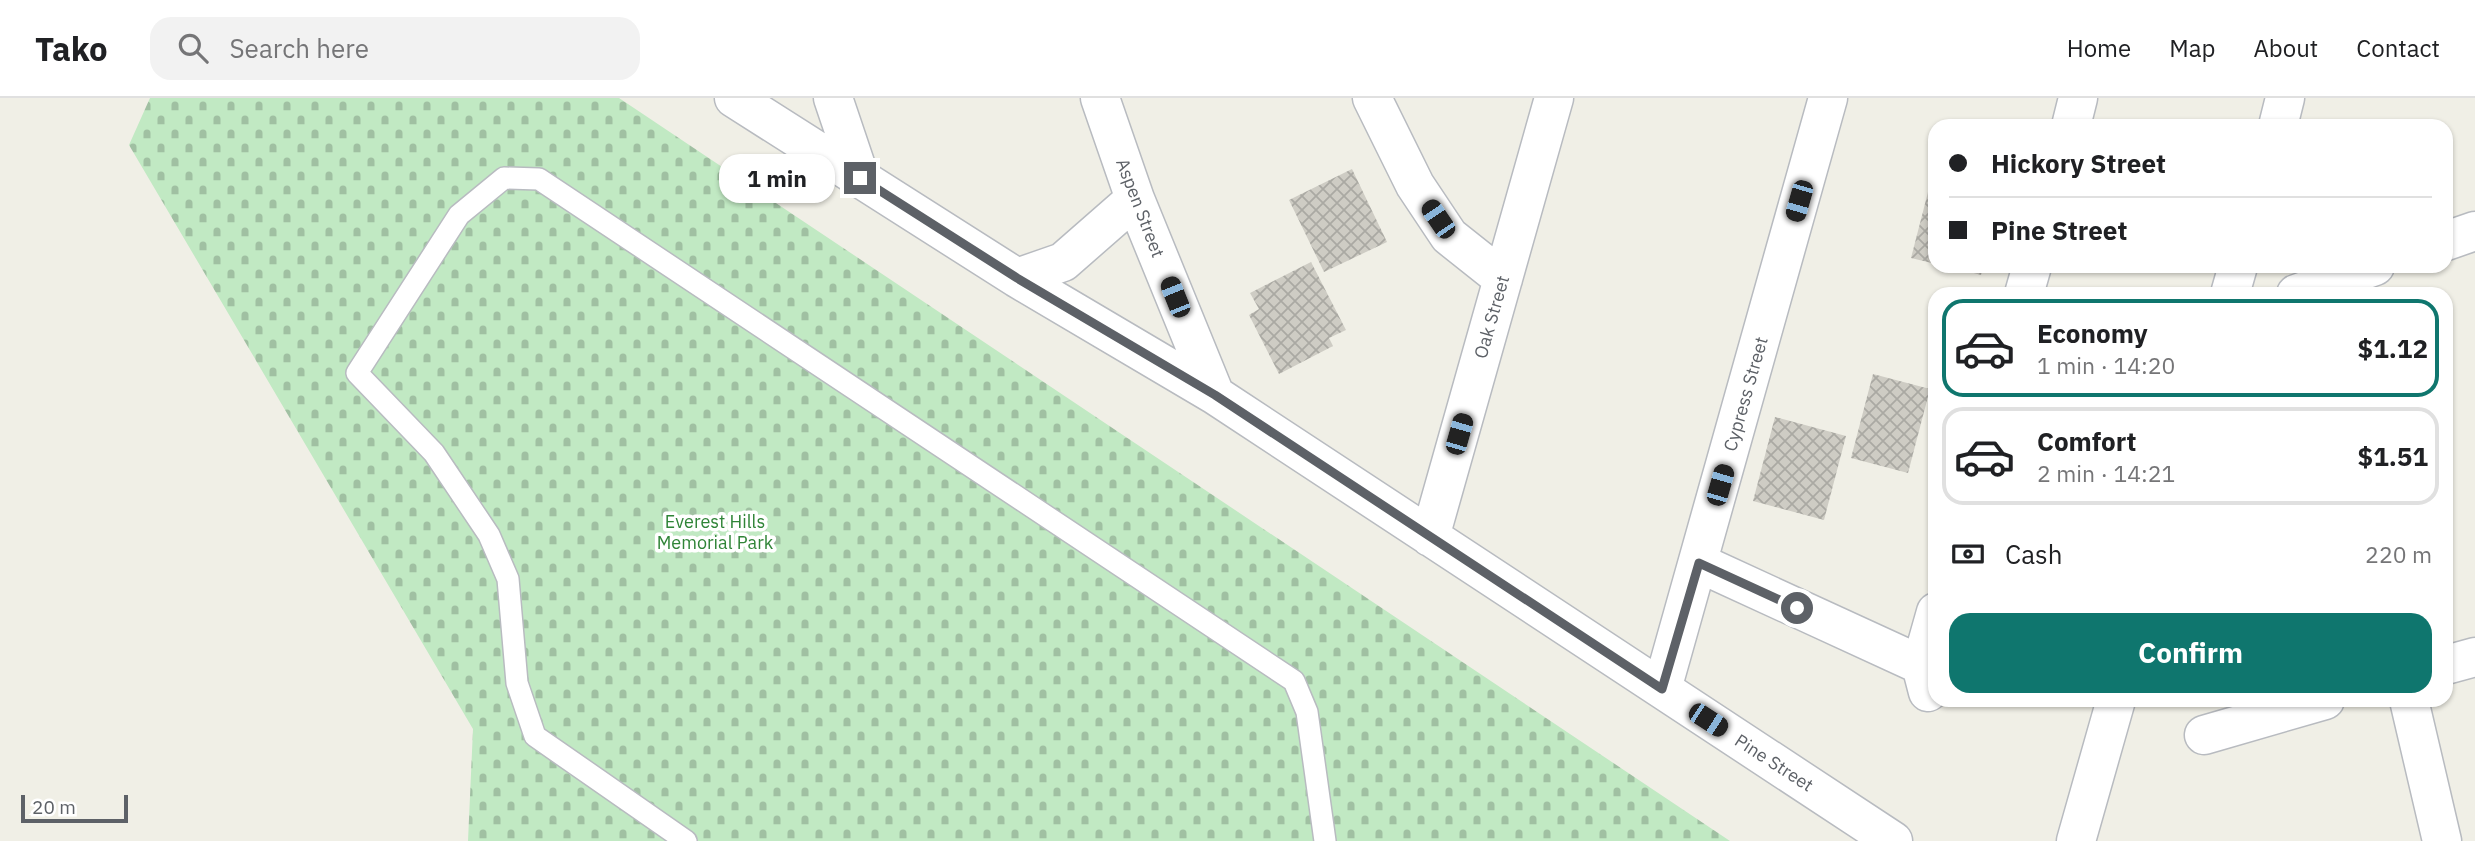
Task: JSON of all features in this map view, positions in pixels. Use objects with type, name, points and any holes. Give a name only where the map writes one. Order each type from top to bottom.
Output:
[{"type":"street","name":"Pine Street","points":[[734,98],[1017,278],[1215,395],[1894,841]]},
{"type":"street","points":[[833,98],[860,178]]},
{"type":"street","name":"Aspen Street","points":[[1100,98],[1135,199],[1215,395]]},
{"type":"street","points":[[1372,98],[1415,185],[1450,236],[1503,279]]},
{"type":"street","name":"Oak Street","points":[[1430,537],[1554,98]]},
{"type":"street","name":"Cypress Street","points":[[1662,689],[1828,98]]},
{"type":"street","points":[[2073,119],[2078,98]]},
{"type":"street","points":[[2280,119],[2286,98]]},
{"type":"street","points":[[1017,278],[1063,262],[1135,199]]},
{"type":"street","points":[[2453,239],[2475,231]]},
{"type":"street","points":[[2316,287],[2355,273]]},
{"type":"street","points":[[1699,563],[1924,679],[1928,657]]},
{"type":"street","points":[[2453,663],[2475,657]]},
{"type":"street","points":[[2076,841],[2114,707]]},
{"type":"street","points":[[2204,735],[2301,707]]},
{"type":"street","points":[[2412,707],[2442,841]]},
{"type":"lane","points":[[686,841],[535,736],[517,683],[508,579],[489,535],[434,453],[357,373],[459,215],[504,178],[539,179],[1294,681],[1307,712],[1325,841]]},
{"type":"green space","name":"Everest Hills Memorial Park","points":[[150,98],[619,98],[1730,841],[468,841],[473,729],[129,145]]},
{"type":"building","points":[[1352,169],[1387,242],[1324,272],[1289,200]]},
{"type":"building","points":[[1928,192],[1928,262],[1911,258]]},
{"type":"building","points":[[1311,262],[1346,330],[1329,338],[1333,346],[1279,374],[1249,315],[1259,309],[1250,293]]},
{"type":"building","points":[[1873,374],[1928,388],[1908,473],[1851,458]]},
{"type":"building","points":[[1775,417],[1846,436],[1824,520],[1753,501]]},
{"type":"route","points":[[860,178],[1017,278],[1215,395],[1662,689],[1699,563],[1797,608]]}]
